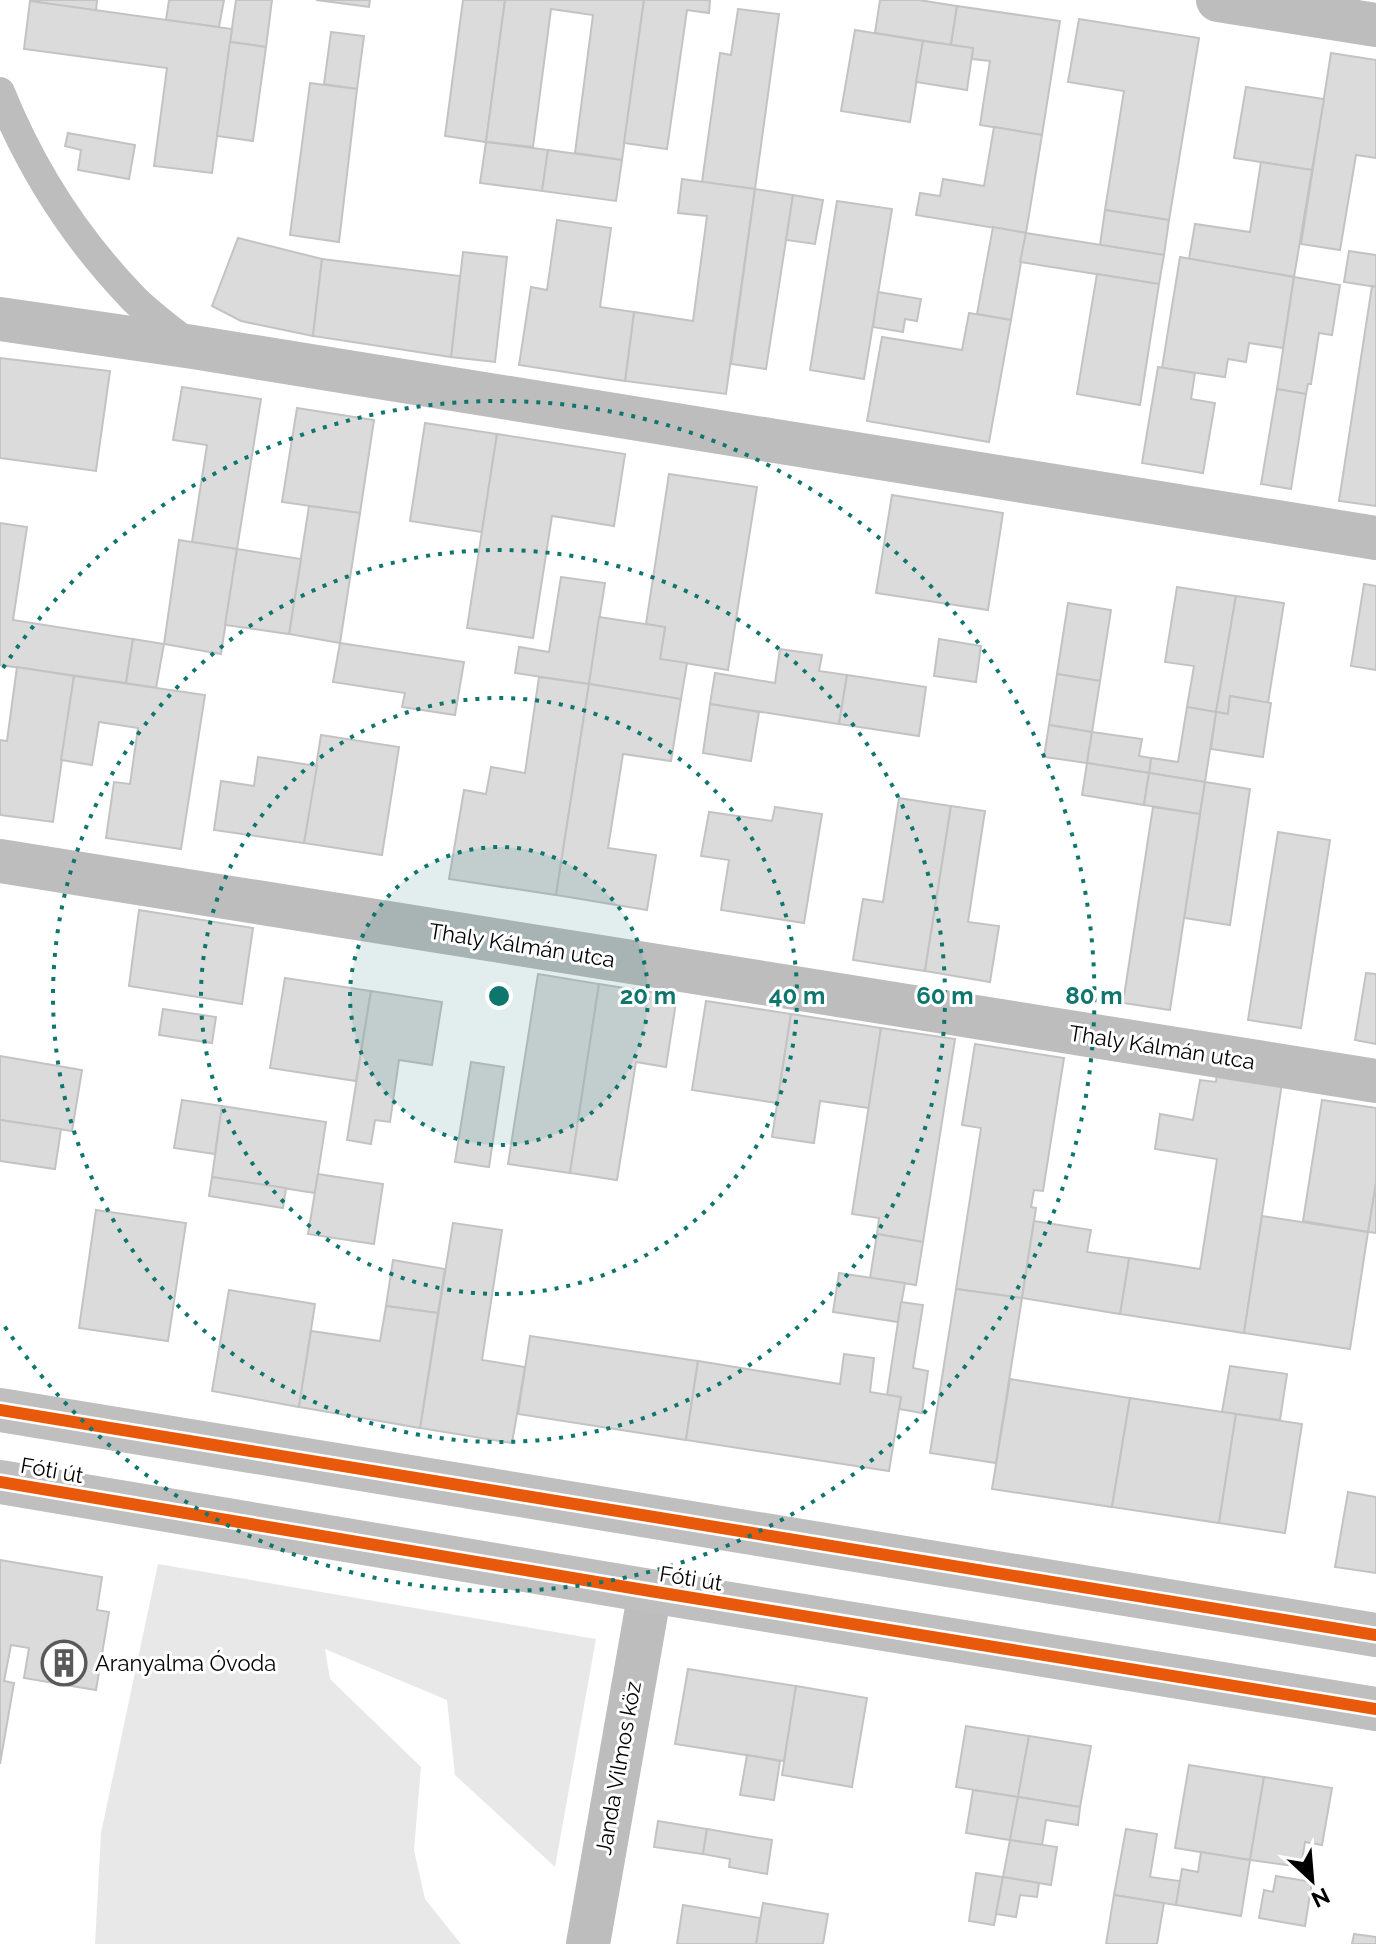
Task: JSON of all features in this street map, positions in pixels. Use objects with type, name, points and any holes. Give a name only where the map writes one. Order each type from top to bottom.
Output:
[{"type":"street","points":[[1218,0],[1376,25]]},
{"type":"street","points":[[0,319],[193,347],[1376,538]]},
{"type":"street","name":"Thaly Kálmán utca","points":[[0,861],[1376,1081]]},
{"type":"street","points":[[0,1410],[1376,1635]]},
{"type":"street","name":"Fóti út","points":[[0,1482],[1376,1709]]},
{"type":"street","name":"Janda Vilmos köz","points":[[588,1944],[650,1591]]},
{"type":"lane","points":[[0,92],[31,160],[86,245],[136,301],[193,347]]},
{"type":"shaded area","points":[[158,1564],[596,1639],[555,1867],[455,1775],[447,1700],[325,1649],[330,1679],[421,1767],[414,1850],[425,1899],[461,1944],[95,1944],[101,1833]]},
{"type":"building","points":[[30,0],[97,0],[96,11]]},
{"type":"building","points":[[169,0],[224,0],[219,27],[166,20]]},
{"type":"building","points":[[236,0],[272,0],[266,47],[230,42]]},
{"type":"building","points":[[316,0],[370,0],[369,7]]},
{"type":"building","points":[[463,0],[505,0],[486,142],[445,136]]},
{"type":"building","points":[[505,0],[644,0],[622,160],[575,153],[593,15],[551,9],[533,147],[486,142]]},
{"type":"building","points":[[644,0],[710,0],[709,13],[687,10],[667,149],[624,143]]},
{"type":"building","points":[[880,0],[919,0],[957,6],[951,45],[875,33]]},
{"type":"building","points":[[30,1],[232,29],[212,173],[154,166],[167,68],[24,49]]},
{"type":"building","points":[[957,6],[1060,21],[1042,135],[980,125],[990,61],[972,59],[973,48],[951,45]]},
{"type":"building","points":[[738,9],[779,14],[755,189],[702,182],[720,53],[731,55]]},
{"type":"building","points":[[1079,19],[1199,38],[1169,220],[1105,210],[1124,91],[1068,82]]},
{"type":"building","points":[[855,30],[923,41],[910,122],[841,111]]},
{"type":"building","points":[[331,32],[364,36],[357,89],[324,84]]},
{"type":"building","points":[[923,41],[973,48],[967,90],[916,82]]},
{"type":"building","points":[[230,42],[266,47],[253,141],[217,136]]},
{"type":"building","points":[[1331,53],[1376,60],[1376,158],[1356,155],[1340,250],[1301,244]]},
{"type":"building","points":[[310,83],[357,89],[339,242],[290,235]]},
{"type":"building","points":[[1246,87],[1324,99],[1312,170],[1234,158]]},
{"type":"building","points":[[994,127],[1042,135],[1026,233],[916,215],[920,193],[940,196],[943,179],[984,186]]},
{"type":"building","points":[[68,133],[135,145],[129,179],[78,170],[81,150],[65,146]]},
{"type":"building","points":[[486,142],[548,150],[542,191],[480,183]]},
{"type":"building","points":[[548,150],[622,160],[616,201],[542,191]]},
{"type":"building","points":[[1261,162],[1312,170],[1294,277],[1189,259],[1195,224],[1250,232]]},
{"type":"building","points":[[682,179],[755,189],[726,394],[625,381],[634,312],[693,321],[707,216],[678,213]]},
{"type":"building","points":[[755,189],[793,195],[766,369],[731,364]]},
{"type":"building","points":[[793,195],[823,200],[815,244],[786,240]]},
{"type":"building","points":[[837,201],[892,209],[864,379],[810,370]]},
{"type":"building","points":[[1105,210],[1169,220],[1164,255],[1100,245]]},
{"type":"building","points":[[557,220],[611,228],[600,307],[634,312],[625,381],[519,365],[531,287],[547,290]]},
{"type":"building","points":[[993,227],[1026,233],[1011,320],[977,314]]},
{"type":"building","points":[[1026,233],[1164,255],[1159,284],[1020,262]]},
{"type":"building","points":[[238,238],[322,259],[313,336],[241,321],[212,306]]},
{"type":"building","points":[[1349,251],[1376,255],[1376,287],[1344,282]]},
{"type":"building","points":[[463,252],[507,257],[495,362],[451,357]]},
{"type":"building","points":[[1180,257],[1294,277],[1283,348],[1249,343],[1246,362],[1228,359],[1225,377],[1162,368]]},
{"type":"building","points":[[322,259],[460,276],[451,357],[313,336]]},
{"type":"building","points":[[1097,274],[1159,284],[1140,405],[1077,394]]},
{"type":"building","points":[[1294,277],[1340,285],[1332,335],[1319,333],[1311,384],[1308,384],[1306,394],[1277,389]]},
{"type":"building","points":[[1372,286],[1376,287],[1376,506],[1339,501]]},
{"type":"building","points":[[878,292],[921,299],[917,321],[905,319],[903,332],[873,327]]},
{"type":"building","points":[[969,313],[1011,320],[989,442],[867,421],[882,337],[962,350]]},
{"type":"building","points":[[0,358],[110,371],[96,471],[0,458]]},
{"type":"building","points":[[1158,367],[1195,373],[1191,399],[1215,403],[1203,473],[1142,463]]},
{"type":"building","points":[[182,387],[261,399],[237,549],[192,542],[207,445],[173,440]]},
{"type":"building","points":[[1277,389],[1306,394],[1291,489],[1261,484]]},
{"type":"building","points":[[297,408],[374,420],[360,513],[282,502]]},
{"type":"building","points":[[425,423],[497,434],[482,532],[410,521]]},
{"type":"building","points":[[497,434],[625,454],[614,526],[552,516],[533,638],[467,628]]},
{"type":"building","points":[[669,474],[757,487],[728,670],[660,659],[665,627],[646,624]]},
{"type":"building","points":[[892,495],[1003,513],[988,610],[876,593]]},
{"type":"building","points":[[309,506],[360,513],[340,643],[289,634]]},
{"type":"building","points":[[0,523],[27,527],[13,620],[133,639],[126,683],[0,665]]},
{"type":"building","points":[[179,540],[237,549],[221,654],[164,644]]},
{"type":"building","points":[[237,549],[301,559],[289,634],[225,625]]},
{"type":"building","points":[[561,577],[605,583],[589,684],[515,673],[519,647],[549,652]]},
{"type":"building","points":[[1364,584],[1376,586],[1376,670],[1351,666]]},
{"type":"building","points":[[1177,587],[1236,596],[1216,712],[1187,707],[1194,666],[1165,662]]},
{"type":"building","points":[[1236,596],[1284,603],[1268,703],[1230,696],[1228,714],[1216,712]]},
{"type":"building","points":[[1068,603],[1111,610],[1100,681],[1057,674]]},
{"type":"building","points":[[599,617],[665,627],[660,659],[687,663],[681,699],[589,684]]},
{"type":"building","points":[[133,639],[164,644],[156,688],[126,683]]},
{"type":"building","points":[[939,639],[981,646],[976,682],[934,676]]},
{"type":"building","points":[[340,643],[464,662],[455,715],[402,707],[405,693],[333,682]]},
{"type":"building","points":[[780,649],[822,655],[819,671],[847,675],[839,724],[710,704],[715,673],[775,683]]},
{"type":"building","points":[[17,667],[74,676],[53,822],[0,815],[0,740],[7,741]]},
{"type":"building","points":[[1057,674],[1100,681],[1092,732],[1049,725]]},
{"type":"building","points":[[847,675],[926,687],[919,736],[839,724]]},
{"type":"building","points":[[74,676],[205,695],[181,849],[106,838],[114,782],[130,784],[138,728],[99,722],[92,765],[61,760]]},
{"type":"building","points":[[539,677],[589,684],[556,895],[449,879],[464,790],[486,794],[491,767],[525,773]]},
{"type":"building","points":[[589,684],[681,699],[671,761],[623,754],[608,848],[656,855],[647,910],[556,895]]},
{"type":"building","points":[[1230,696],[1271,703],[1263,757],[1211,749],[1216,712],[1228,714]]},
{"type":"building","points":[[710,704],[759,712],[751,761],[703,753]]},
{"type":"building","points":[[1187,707],[1216,712],[1205,782],[1149,773],[1151,758],[1178,762]]},
{"type":"building","points":[[1049,725],[1092,732],[1087,763],[1044,757]]},
{"type":"building","points":[[1092,732],[1142,739],[1139,756],[1151,758],[1149,773],[1087,763]]},
{"type":"building","points":[[321,735],[399,747],[382,855],[304,843]]},
{"type":"building","points":[[258,757],[317,766],[304,843],[214,830],[221,781],[254,786]]},
{"type":"building","points":[[1087,763],[1149,773],[1144,805],[1082,795]]},
{"type":"building","points":[[1149,773],[1205,782],[1200,814],[1144,805]]},
{"type":"building","points":[[1205,782],[1250,789],[1230,925],[1184,918]]},
{"type":"building","points":[[899,798],[951,806],[925,971],[853,960],[863,899],[883,902]]},
{"type":"building","points":[[951,806],[985,811],[968,922],[999,926],[990,982],[925,971]]},
{"type":"building","points":[[775,807],[822,814],[804,923],[721,910],[729,860],[701,856],[709,812],[772,821]]},
{"type":"building","points":[[1153,807],[1200,814],[1170,1010],[1123,1003]]},
{"type":"building","points":[[1278,832],[1330,840],[1301,1028],[1248,1020]]},
{"type":"building","points":[[139,910],[253,928],[242,1004],[129,986]]},
{"type":"building","points":[[1366,973],[1376,974],[1376,1044],[1355,1040]]},
{"type":"building","points":[[538,974],[599,984],[570,1173],[508,1164]]},
{"type":"building","points":[[285,978],[371,991],[356,1081],[270,1068]]},
{"type":"building","points":[[599,984],[677,996],[666,1067],[636,1062],[617,1180],[570,1173]]},
{"type":"building","points":[[371,991],[442,1002],[432,1065],[399,1060],[390,1122],[375,1120],[371,1144],[347,1140]]},
{"type":"building","points":[[706,1001],[791,1014],[777,1103],[692,1090]]},
{"type":"building","points":[[163,1009],[216,1017],[212,1043],[159,1035]]},
{"type":"building","points":[[791,1014],[881,1028],[869,1108],[820,1101],[814,1143],[772,1137]]},
{"type":"building","points":[[881,1028],[955,1039],[923,1242],[877,1234],[879,1218],[852,1214]]},
{"type":"building","points":[[975,1044],[1064,1058],[1043,1191],[1034,1190],[1031,1207],[1036,1208],[1022,1298],[956,1289],[981,1128],[962,1125]]},
{"type":"building","points":[[0,1056],[82,1070],[72,1131],[0,1120]]},
{"type":"building","points":[[471,1062],[504,1067],[489,1167],[455,1162]]},
{"type":"building","points":[[1217,1073],[1282,1083],[1244,1333],[1120,1314],[1129,1258],[1200,1269],[1217,1159],[1155,1149],[1160,1114],[1193,1120],[1200,1080],[1216,1082]]},
{"type":"building","points":[[182,1100],[222,1106],[215,1154],[174,1148]]},
{"type":"building","points":[[1322,1100],[1376,1108],[1376,1183],[1368,1232],[1303,1221]]},
{"type":"building","points":[[222,1106],[326,1122],[315,1193],[212,1177]]},
{"type":"building","points":[[0,1120],[61,1129],[55,1169],[0,1161]]},
{"type":"building","points":[[318,1174],[383,1184],[374,1244],[308,1234]]},
{"type":"building","points":[[212,1177],[286,1188],[283,1208],[209,1196]]},
{"type":"building","points":[[1376,1183],[1376,1233],[1368,1232]]},
{"type":"building","points":[[96,1210],[186,1223],[168,1341],[79,1328]]},
{"type":"building","points":[[1262,1216],[1368,1232],[1350,1349],[1244,1333]]},
{"type":"building","points":[[1034,1221],[1091,1230],[1087,1252],[1129,1258],[1120,1314],[1022,1298]]},
{"type":"building","points":[[453,1223],[502,1230],[482,1360],[525,1367],[512,1443],[420,1428]]},
{"type":"building","points":[[877,1234],[923,1242],[916,1285],[870,1278]]},
{"type":"building","points":[[393,1260],[445,1269],[438,1313],[386,1306]]},
{"type":"building","points":[[839,1273],[905,1283],[898,1322],[833,1312]]},
{"type":"building","points":[[956,1289],[1022,1298],[996,1463],[930,1453]]},
{"type":"building","points":[[229,1290],[315,1304],[299,1407],[212,1391]]},
{"type":"building","points":[[901,1302],[923,1305],[913,1368],[928,1371],[922,1413],[899,1409],[901,1397],[887,1395]]},
{"type":"building","points":[[386,1306],[438,1313],[420,1428],[299,1407],[311,1331],[380,1341]]},
{"type":"building","points":[[530,1336],[698,1361],[686,1440],[518,1414]]},
{"type":"building","points":[[844,1354],[874,1358],[870,1392],[901,1397],[889,1471],[686,1440],[698,1361],[840,1384]]},
{"type":"building","points":[[1230,1366],[1287,1374],[1280,1420],[1222,1412]]},
{"type":"building","points":[[1010,1379],[1130,1398],[1112,1507],[992,1489]]},
{"type":"building","points":[[1130,1398],[1236,1414],[1219,1523],[1112,1507]]},
{"type":"building","points":[[1236,1414],[1302,1424],[1285,1533],[1219,1523]]},
{"type":"building","points":[[1348,1492],[1376,1497],[1376,1573],[1335,1567]]},
{"type":"building","name":"Aranyalma Óvoda","points":[[0,1560],[102,1577],[97,1610],[109,1612],[96,1690],[24,1678],[29,1648],[11,1645],[4,1681],[14,1683],[0,1764]]},
{"type":"building","points":[[688,1669],[796,1686],[784,1761],[675,1744]]},
{"type":"building","points":[[796,1686],[867,1698],[852,1787],[782,1775]]},
{"type":"building","points":[[966,1726],[1029,1736],[1018,1797],[956,1787]]},
{"type":"building","points":[[1029,1736],[1091,1746],[1080,1807],[1018,1797]]},
{"type":"building","points":[[747,1755],[780,1761],[774,1800],[740,1795]]},
{"type":"building","points":[[1189,1765],[1264,1777],[1250,1860],[1175,1848]]},
{"type":"building","points":[[1264,1777],[1332,1788],[1322,1845],[1305,1842],[1301,1867],[1250,1860]]},
{"type":"building","points":[[973,1790],[1018,1797],[1010,1840],[966,1833]]},
{"type":"building","points":[[1018,1797],[1080,1807],[1078,1825],[1046,1820],[1042,1845],[1010,1840]]},
{"type":"building","points":[[658,1821],[707,1829],[703,1854],[654,1847]]},
{"type":"building","points":[[707,1829],[772,1840],[767,1874],[729,1867],[730,1859],[703,1854]]},
{"type":"building","points":[[1126,1829],[1157,1834],[1150,1877],[1180,1881],[1176,1905],[1114,1895]]},
{"type":"building","points":[[1010,1840],[1057,1847],[1051,1885],[1003,1877]]},
{"type":"building","points":[[1201,1852],[1250,1860],[1241,1916],[1176,1905],[1182,1869],[1198,1872]]},
{"type":"building","points":[[976,1873],[1003,1877],[994,1925],[969,1921]]},
{"type":"building","points":[[1276,1876],[1312,1882],[1305,1926],[1259,1918],[1264,1890],[1273,1892]]},
{"type":"building","points":[[1003,1877],[1039,1883],[1037,1897],[1020,1895],[1016,1917],[996,1914]]},
{"type":"building","points":[[1114,1895],[1164,1903],[1157,1944],[1106,1944]]},
{"type":"building","points":[[763,1903],[828,1914],[823,1944],[756,1944]]},
{"type":"building","points":[[683,1905],[760,1918],[756,1944],[677,1944]]},
{"type":"building","points":[[1354,1934],[1376,1937],[1376,1944],[1352,1944]]},
{"type":"cycle path","points":[[0,1410],[1376,1635]]},
{"type":"cycle path","points":[[0,1482],[1376,1709]]},
{"type":"place","name":"Aranyalma Óvoda","points":[[64,1663]]}]
